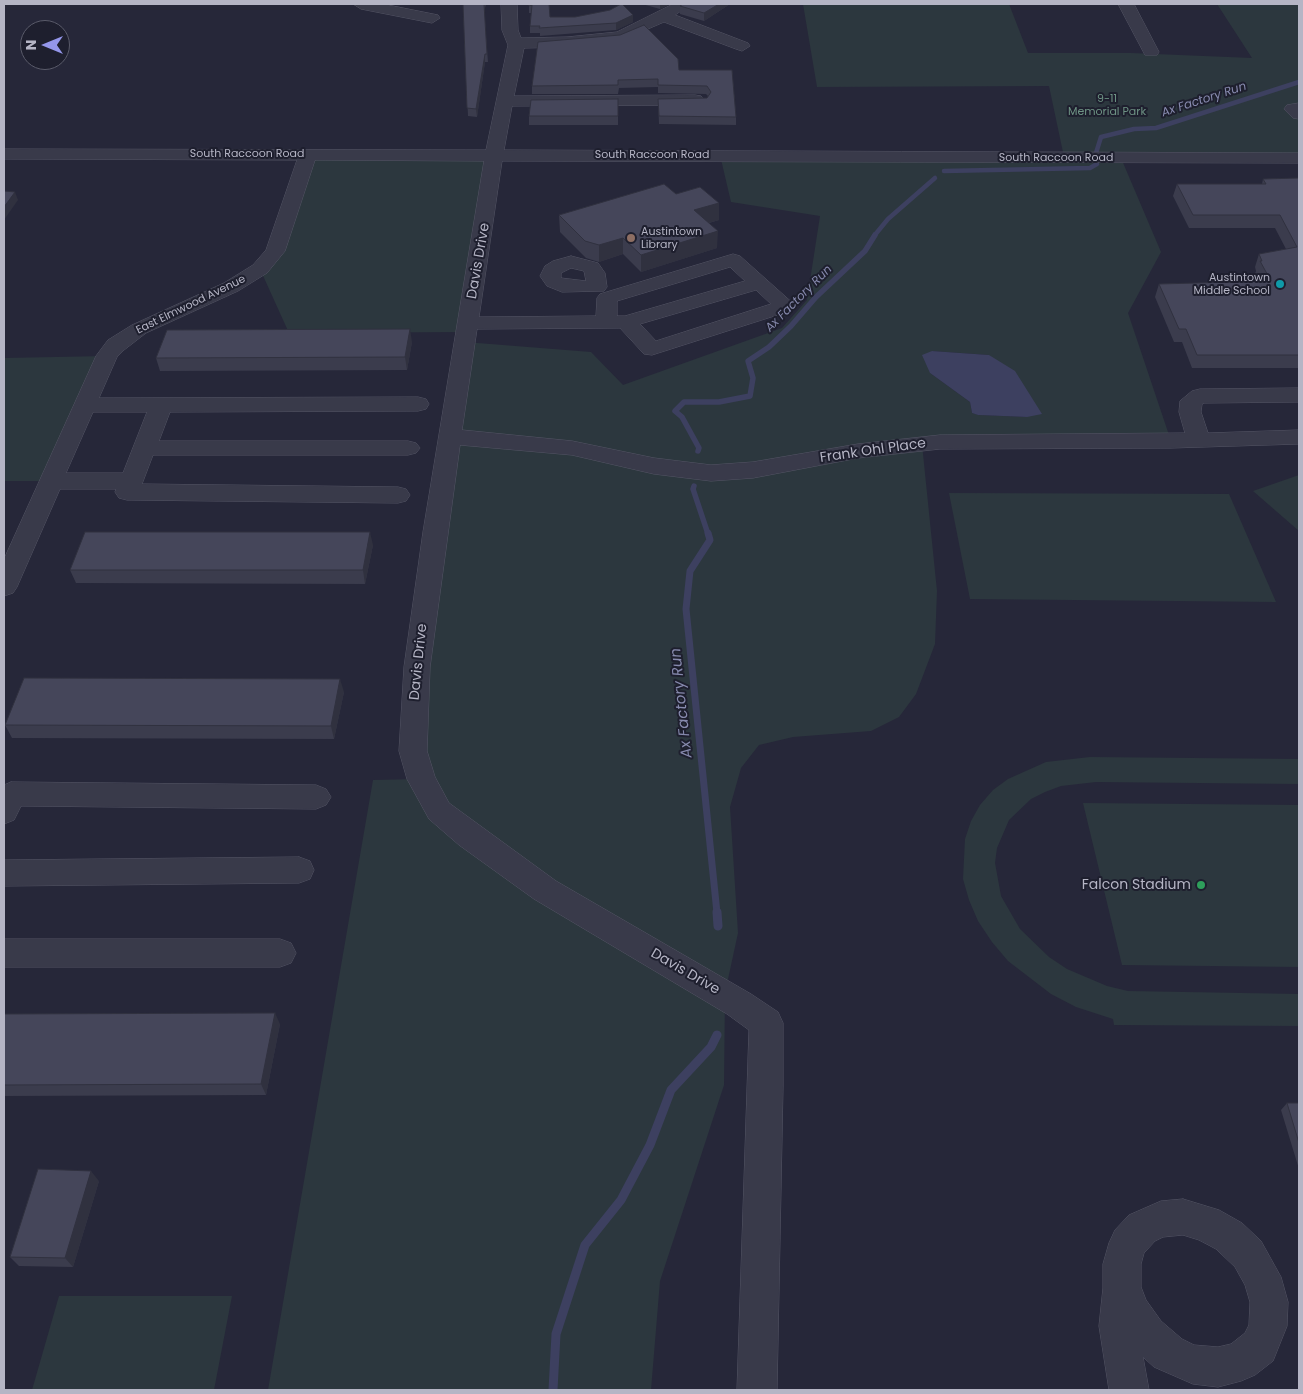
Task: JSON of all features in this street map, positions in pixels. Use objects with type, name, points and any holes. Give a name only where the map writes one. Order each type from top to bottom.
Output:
[{"type":"street","points":[[361,4],[432,18]]},
{"type":"street","points":[[509,4],[510,30],[515,42],[567,42],[620,36],[663,16],[683,4]]},
{"type":"street","points":[[1126,4],[1151,52]]},
{"type":"street","points":[[663,16],[742,46]]},
{"type":"street","name":"Davis Drive","points":[[515,42],[450,437],[417,667],[413,751],[421,779],[439,811],[546,890],[739,1004],[766,1023],[766,1086],[757,1390]]},
{"type":"street","points":[[504,101],[700,100]]},
{"type":"street","points":[[1299,108],[1294,109],[1299,114]]},
{"type":"street","name":"South Raccoon Road","points":[[4,154],[1299,158]]},
{"type":"street","name":"East Elmwood Avenue","points":[[4,587],[107,356],[124,338],[245,280],[260,269],[275,251],[308,154]]},
{"type":"street","points":[[733,260],[760,283],[786,306],[652,349],[616,322],[602,293],[733,260]]},
{"type":"street","points":[[468,323],[616,322],[760,283]]},
{"type":"street","points":[[1198,439],[1190,412],[1194,386],[1202,380],[1218,376],[1299,376]]},
{"type":"street","points":[[1191,401],[1200,396],[1218,394],[1299,395]]},
{"type":"street","points":[[85,405],[418,404]]},
{"type":"street","points":[[161,405],[127,492],[398,495]]},
{"type":"street","name":"Frank Ohl Place","points":[[450,437],[485,438],[572,448],[654,466],[711,474],[753,470],[858,451],[940,442],[1299,437]]},
{"type":"street","points":[[144,448],[408,448]]},
{"type":"street","points":[[50,481],[131,481]]},
{"type":"street","points":[[4,812],[11,794],[316,797]]},
{"type":"street","points":[[4,873],[299,870]]},
{"type":"street","points":[[4,953],[280,953]]},
{"type":"street","points":[[1122,1288],[1118,1326],[1129,1390]]},
{"type":"green space","name":"9-11 Memorial Park","points":[[803,4],[1009,4],[1028,53],[1131,53],[1252,58],[1217,4],[1299,4],[1299,158],[1121,158],[1161,252],[1128,313],[1171,441],[922,444],[937,591],[935,644],[916,694],[899,717],[871,731],[793,737],[759,745],[741,768],[730,807],[738,933],[725,993],[724,1085],[660,1281],[651,1390],[268,1390],[373,780],[421,779],[413,751],[465,342],[591,352],[623,385],[782,328],[807,300],[820,216],[731,202],[720,155],[1064,157],[1049,86],[817,87]],"holes":[[[932,351],[989,355],[1027,417],[972,413],[970,402],[930,373]]]},
{"type":"green space","points":[[308,154],[495,155],[467,332],[289,333],[260,269]]},
{"type":"green space","points":[[107,356],[50,481],[4,481],[4,358]]},
{"type":"green space","points":[[1299,475],[1299,531],[1253,491]]},
{"type":"green space","points":[[949,493],[1229,494],[1276,602],[970,599]]},
{"type":"green space","points":[[1090,757],[1299,759],[1299,784],[1096,782],[1061,786],[1031,799],[1009,820],[997,848],[995,863],[1001,896],[1020,929],[1049,957],[1067,969],[1107,986],[1128,991],[1299,994],[1299,1026],[1114,1025],[1113,1019],[1076,1007],[1051,994],[1008,961],[992,942],[978,921],[963,879],[965,839],[971,821],[980,805],[993,790],[1008,779],[1046,762]]},
{"type":"green space","name":"Falcon Stadium","points":[[1083,803],[1299,805],[1299,967],[1122,965]]},
{"type":"green space","points":[[59,1296],[232,1296],[214,1390],[32,1390]]},
{"type":"water","points":[[932,351],[989,355],[1015,371],[1042,414],[1027,417],[978,415],[972,413],[970,402],[930,373],[922,355]]},
{"type":"building","points":[[463,4],[484,4],[487,54],[485,54],[476,109],[467,108]]},
{"type":"building","points":[[529,4],[549,4],[550,17],[575,17],[610,10],[621,4],[633,15],[616,23],[539,28],[540,26],[530,26],[532,5],[529,6]]},
{"type":"building","points":[[683,4],[719,4],[704,13],[680,6]]},
{"type":"building","points":[[644,25],[678,59],[679,70],[732,70],[736,117],[659,116],[658,99],[707,98],[711,92],[707,86],[658,85],[658,79],[618,80],[618,85],[532,86],[538,42],[620,35]]},
{"type":"building","points":[[618,99],[618,116],[529,116],[531,100]]},
{"type":"building","name":"Austintown Middle School","points":[[1299,178],[1299,355],[1197,355],[1186,329],[1179,329],[1159,284],[1271,281],[1260,261],[1262,261],[1259,254],[1297,247],[1280,215],[1193,215],[1177,184],[1266,184],[1263,179]]},
{"type":"building","points":[[664,184],[676,194],[700,187],[719,203],[694,210],[718,231],[641,255],[623,238],[599,245],[585,241],[559,215]]},
{"type":"building","points":[[4,191],[15,192],[4,207]]},
{"type":"building","points":[[410,329],[405,357],[156,358],[167,330]]},
{"type":"building","points":[[85,532],[370,532],[363,570],[70,570]]},
{"type":"building","points":[[24,678],[340,679],[331,726],[5,725]]},
{"type":"building","points":[[275,1013],[261,1084],[4,1085],[4,1014]]},
{"type":"building","points":[[1287,1103],[1299,1103],[1299,1143]]},
{"type":"building","points":[[38,1169],[91,1171],[65,1258],[10,1257]]},
{"type":"waterway","name":"Ax Factory Run","points":[[1096,153],[1101,137],[1134,129],[1156,128],[1299,82]]},
{"type":"waterway","name":"Ax Factory Run","points":[[944,171],[1090,168],[1097,164]]},
{"type":"waterway","name":"Ax Factory Run","points":[[874,236],[888,219],[935,178]]},
{"type":"waterway","name":"Ax Factory Run","points":[[698,451],[699,448],[682,417],[675,411],[684,402],[719,402],[750,396],[753,378],[748,361],[769,347],[791,326],[816,297],[865,251],[875,235]]},
{"type":"waterway","name":"Ax Factory Run","points":[[694,486],[693,489],[708,534]]},
{"type":"waterway","name":"Ax Factory Run","points":[[708,533],[710,540],[690,571],[686,609],[717,913]]},
{"type":"waterway","name":"Ax Factory Run","points":[[717,912],[718,926]]},
{"type":"waterway","name":"Ax Factory Run","points":[[553,1390],[556,1334],[585,1245],[621,1200],[650,1145],[671,1090],[711,1047],[717,1035]]},
{"type":"place","name":"Austintown Library","points":[[631,238]]},
{"type":"place","name":"Austintown Middle School","points":[[1280,284]]},
{"type":"place","name":"Falcon Stadium","points":[[1201,885]]}]
